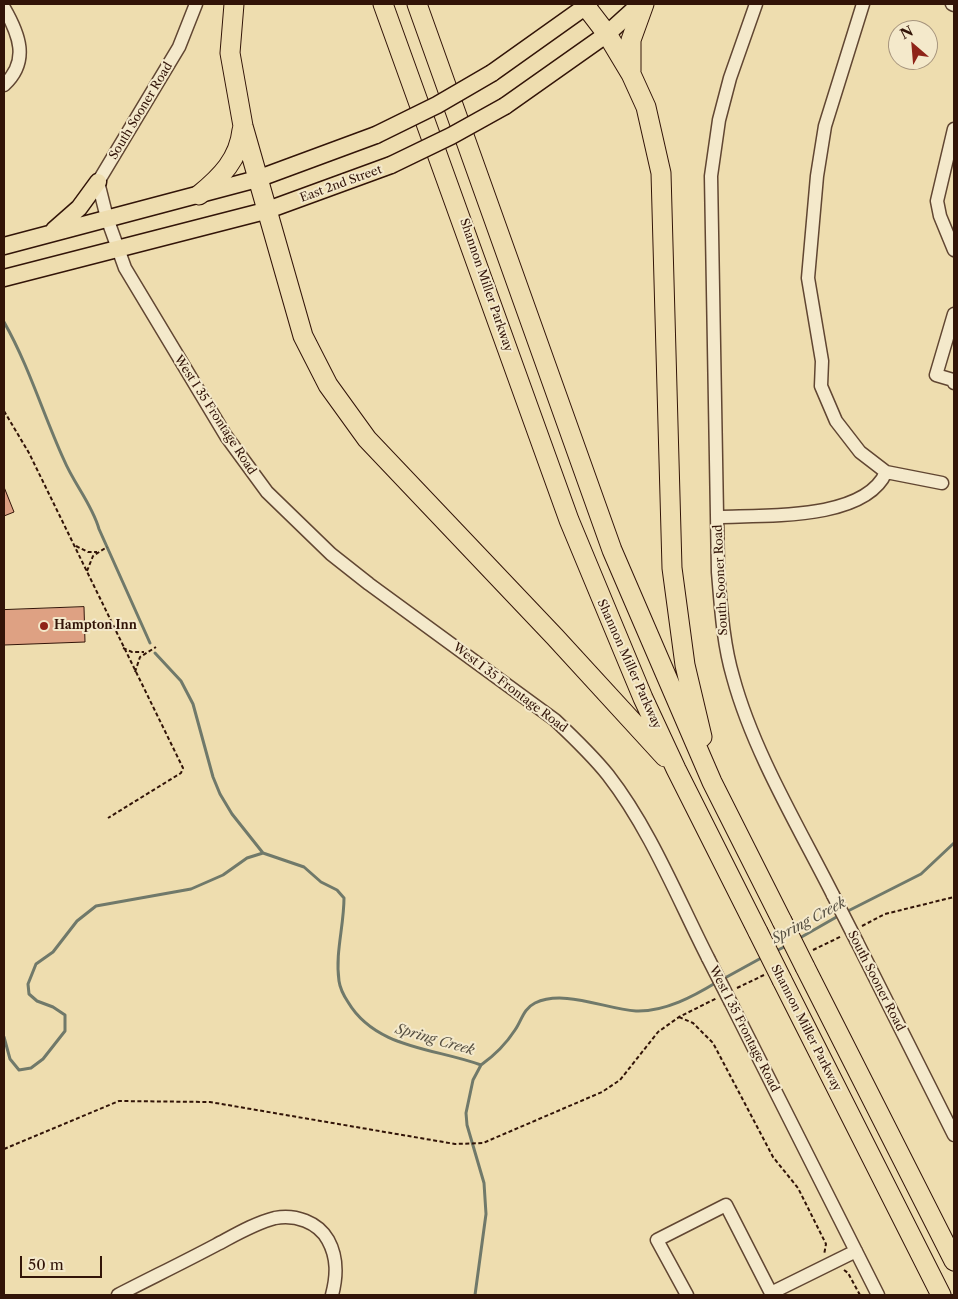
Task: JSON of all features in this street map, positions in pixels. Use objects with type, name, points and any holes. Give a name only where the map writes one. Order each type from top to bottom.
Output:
[{"type":"highway","points":[[234,4],[230,53],[242,126],[303,336],[328,385],[344,410],[367,439],[555,636],[676,769]]},
{"type":"highway","name":"Shannon Miller Parkway","points":[[383,4],[569,520],[613,629],[676,769],[758,932],[774,977],[941,1295]]},
{"type":"highway","points":[[417,4],[612,550],[712,782],[782,921],[806,960],[954,1260]]},
{"type":"highway","points":[[586,4],[631,74],[646,107],[661,173],[672,568],[685,665],[712,782]]},
{"type":"highway","points":[[631,74],[629,56],[631,40],[642,4]]},
{"type":"highway","points":[[199,195],[217,180],[231,162],[241,141],[242,126]]},
{"type":"main road","points":[[4,246],[257,179],[376,135],[437,105],[492,73],[586,4]]},
{"type":"main road","name":"East 2nd Street","points":[[4,278],[266,210],[391,165],[451,136],[505,106],[607,34],[642,4]]},
{"type":"main road","points":[[49,234],[79,208],[98,182]]},
{"type":"street","name":"South Sooner Road","points":[[98,182],[180,47],[196,4]]},
{"type":"street","name":"South Sooner Road","points":[[756,4],[730,78],[721,112],[711,176],[718,572],[723,630],[741,703],[758,746],[954,1135]]},
{"type":"street","points":[[863,4],[825,126],[817,176],[808,278],[822,361],[821,386],[824,397],[836,421],[860,452],[886,472],[942,483]]},
{"type":"street","points":[[4,8],[17,32],[20,47],[18,64],[4,85]]},
{"type":"street","points":[[954,129],[945,161],[937,206],[954,250]]},
{"type":"street","points":[[945,161],[954,170]]},
{"type":"street","points":[[98,182],[107,218]]},
{"type":"street","name":"West I 35 Frontage Road","points":[[107,218],[125,268],[168,343],[226,436],[267,492],[323,547],[361,578],[555,720],[582,745],[608,775],[646,835],[878,1295]]},
{"type":"street","points":[[954,314],[936,375],[954,379]]},
{"type":"street","points":[[718,517],[817,511],[839,507],[869,492],[880,483],[886,472]]},
{"type":"street","points":[[687,1295],[657,1240],[726,1205],[772,1294],[856,1251]]},
{"type":"street","points":[[118,1295],[255,1226],[286,1217],[305,1220],[315,1225],[326,1236],[336,1265],[332,1295]]},
{"type":"path","points":[[4,411],[30,453],[122,648],[183,768],[181,773],[159,784],[108,818]]},
{"type":"path","points":[[75,545],[83,551],[97,552]]},
{"type":"path","points":[[87,571],[90,560],[97,552],[107,547]]},
{"type":"path","points":[[122,648],[132,652],[144,652],[156,647]]},
{"type":"path","points":[[135,672],[138,660],[144,652]]},
{"type":"path","points":[[859,927],[885,914],[954,897]]},
{"type":"path","points":[[806,960],[842,936]]},
{"type":"path","points":[[4,1149],[119,1101],[210,1102],[455,1144],[483,1143],[602,1092],[620,1080],[658,1032],[679,1017],[774,977]]},
{"type":"path","points":[[679,1017],[693,1023],[713,1043],[773,1157],[798,1188],[826,1244],[824,1254],[828,1264],[834,1271],[843,1269],[848,1273],[860,1295]]},
{"type":"building","points":[[4,487],[14,512],[4,516]]},
{"type":"building","name":"Hampton Inn","points":[[84,607],[85,642],[4,645],[4,610]]},
{"type":"waterway","points":[[4,322],[21,356],[56,443],[92,511],[150,643]]},
{"type":"waterway","points":[[155,653],[181,681],[193,704],[213,777],[220,794],[232,814],[263,853]]},
{"type":"waterway","name":"Spring Creek","points":[[846,912],[921,874],[954,843]]},
{"type":"waterway","name":"Spring Creek","points":[[4,1037],[10,1059],[19,1070],[31,1068],[43,1059],[65,1031],[65,1015],[53,1007],[37,1001],[29,994],[28,984],[36,964],[53,952],[77,921],[96,906],[191,889],[223,875],[247,858],[263,853],[304,867],[321,882],[337,890],[344,898],[338,960],[339,981],[345,997],[360,1018],[374,1029],[408,1045],[481,1065]]},
{"type":"waterway","name":"Spring Creek","points":[[798,939],[840,915]]},
{"type":"waterway","name":"Spring Creek","points":[[776,951],[788,945]]},
{"type":"waterway","name":"Spring Creek","points":[[723,979],[763,957]]},
{"type":"waterway","name":"Spring Creek","points":[[481,1065],[504,1045],[531,1005],[546,999],[572,999],[624,1010],[647,1011],[679,1002],[717,982]]},
{"type":"waterway","points":[[475,1295],[486,1214],[484,1183],[467,1125],[466,1113],[473,1080],[481,1065]]},
{"type":"place","name":"Hampton Inn","points":[[44,626]]}]
